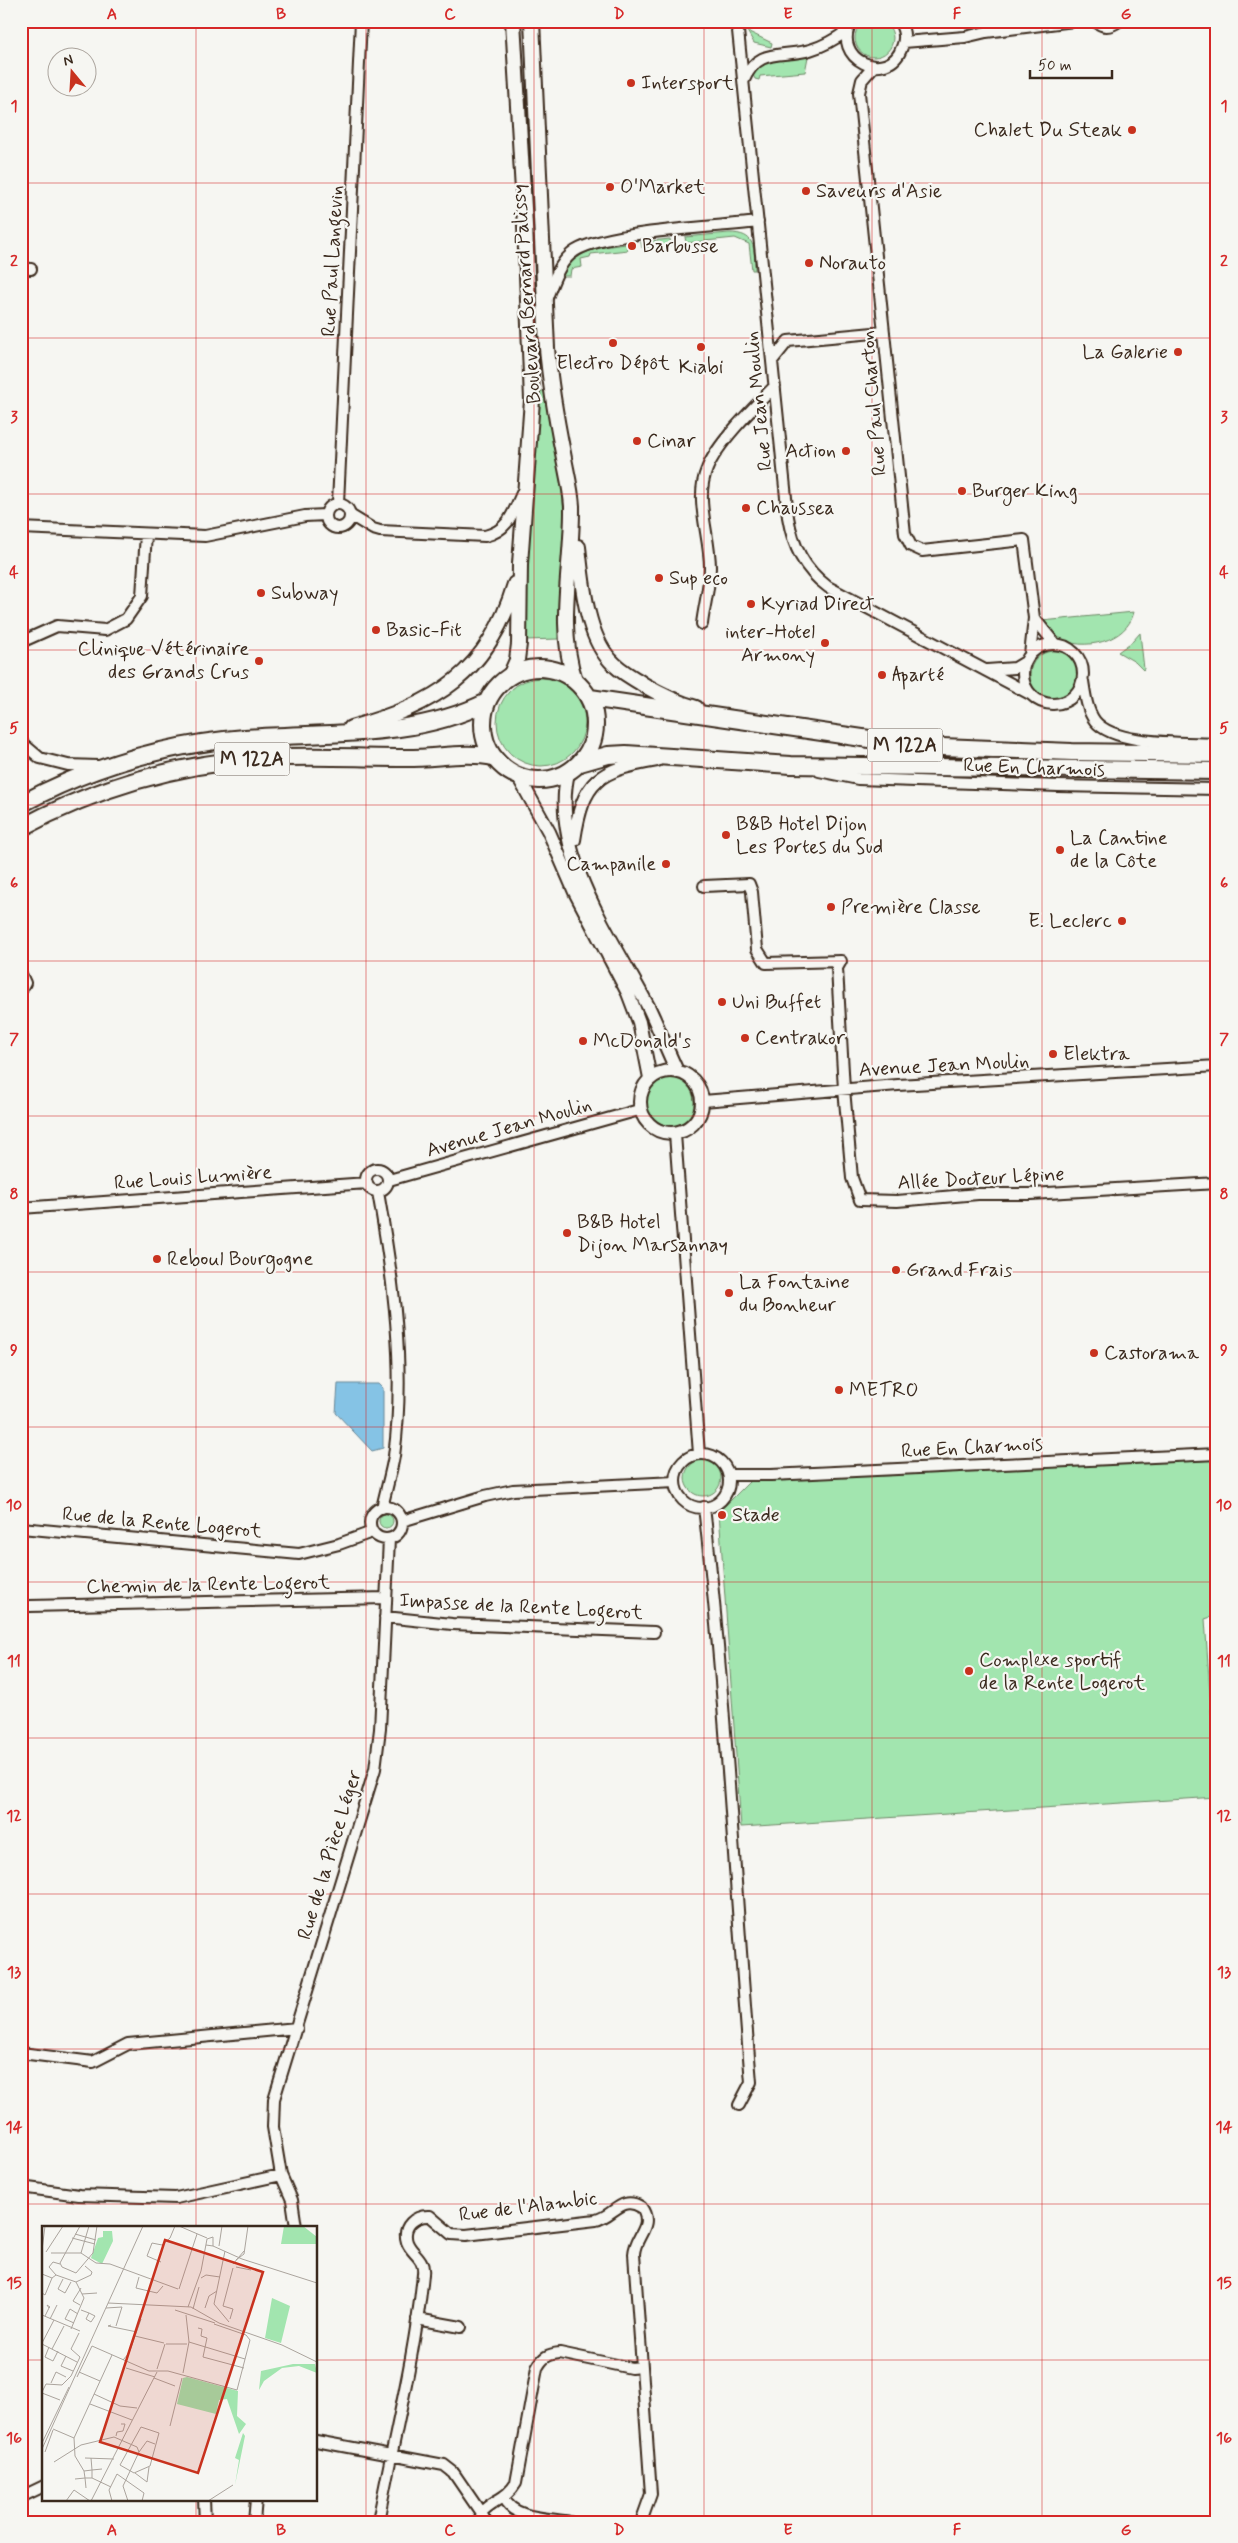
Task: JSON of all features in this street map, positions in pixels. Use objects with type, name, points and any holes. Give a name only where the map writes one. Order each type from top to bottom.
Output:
[{"type":"main road","name":"Boulevard Bernard Palissy","points":[[510,676],[517,660],[519,644],[520,564],[528,481],[531,363],[513,21]]},
{"type":"main road","name":"Boulevard Bernard Palissy","points":[[532,21],[544,303],[550,380],[572,504],[571,554],[565,638],[575,680]]},
{"type":"main road","points":[[572,504],[587,605],[598,642],[610,660],[623,672],[678,702],[740,720]]},
{"type":"main road","points":[[338,732],[379,720],[415,706],[450,685],[474,664],[491,642],[503,618],[520,564]]},
{"type":"main road","points":[[543,668],[560,671],[575,680],[590,698],[595,711],[594,739],[574,768],[543,780],[518,776],[504,769],[486,745],[483,731],[483,716],[487,702],[496,687],[510,676],[526,669],[543,668]]},
{"type":"main road","name":"M 122A","points":[[590,698],[918,746],[1072,752],[1217,754]]},
{"type":"main road","name":"M 122A","points":[[21,804],[70,781],[141,756],[212,742],[403,727],[462,714],[487,702]]},
{"type":"main road","name":"M 122A","points":[[21,828],[86,797],[152,776],[195,766],[264,758],[433,758],[467,754],[494,757]]},
{"type":"main road","name":"M 122A","points":[[574,768],[608,755],[679,757],[791,765],[1217,771]]},
{"type":"street","name":"Rue Paul Langevin","points":[[338,503],[362,21]]},
{"type":"street","name":"Rue Jean Moulin","points":[[738,21],[772,361],[791,533],[794,545],[804,563],[828,586],[1032,695]]},
{"type":"street","points":[[850,26],[848,47],[852,54],[858,60],[874,66],[890,62],[897,57],[904,42],[904,34],[899,21]]},
{"type":"street","points":[[904,42],[956,38],[986,32],[1074,21]]},
{"type":"street","points":[[1096,21],[1104,26],[1112,26],[1119,21]]},
{"type":"street","points":[[744,80],[751,65],[762,58],[809,50],[825,45],[850,26]]},
{"type":"street","name":"Rue Paul Charton","points":[[874,66],[862,80],[859,93],[902,513],[907,541],[916,549],[928,551],[1024,540],[1034,618],[1028,659]]},
{"type":"street","points":[[544,303],[561,266],[570,254],[590,244],[619,237],[758,222]]},
{"type":"street","points":[[768,323],[779,335],[788,340],[884,332]]},
{"type":"street","points":[[772,361],[780,347],[788,340]]},
{"type":"street","points":[[702,624],[710,567],[702,484],[706,470],[719,448],[775,386]]},
{"type":"street","points":[[350,515],[372,529],[380,531],[485,536],[500,531],[506,526],[528,481]]},
{"type":"street","points":[[338,503],[347,507],[350,515],[349,521],[340,528],[330,525],[325,515],[332,504],[338,503]]},
{"type":"street","points":[[21,528],[205,536],[305,516],[325,515]]},
{"type":"street","points":[[21,642],[57,626],[105,630],[126,619],[142,596],[146,534]]},
{"type":"street","points":[[1034,618],[1055,644],[1070,649],[1077,656],[1082,664],[1082,680],[1088,707],[1094,721],[1105,730],[1119,736],[1217,744]]},
{"type":"street","points":[[986,670],[1015,668],[1028,659],[1037,649],[1055,644]]},
{"type":"street","points":[[1028,659],[1024,680],[1032,695],[1049,704],[1058,704],[1075,695],[1082,680]]},
{"type":"street","points":[[21,742],[40,758],[68,765],[109,766]]},
{"type":"street","points":[[572,852],[578,812],[588,789],[607,773],[644,762],[679,757]]},
{"type":"street","name":"Rue En Charmois","points":[[791,765],[858,780],[1217,789]]},
{"type":"street","points":[[574,768],[564,798],[572,852],[580,875],[616,950],[649,1009],[677,1071]]},
{"type":"street","points":[[518,776],[549,832],[575,892],[628,993],[639,1022],[650,1078]]},
{"type":"street","points":[[704,886],[749,884],[752,892],[757,949],[766,963],[840,962],[837,968],[844,1089]]},
{"type":"street","points":[[21,974],[25,983],[21,990]]},
{"type":"street","name":"Avenue Jean Moulin","points":[[703,1101],[844,1089],[1217,1066]]},
{"type":"street","points":[[662,1071],[677,1071],[689,1076],[699,1086],[703,1101],[700,1115],[690,1128],[674,1134],[659,1132],[646,1124],[639,1110],[640,1092],[650,1078],[662,1071]]},
{"type":"street","name":"Allée Docteur Lépine","points":[[844,1089],[852,1178],[860,1200],[890,1202],[978,1194],[1031,1194],[1217,1183]]},
{"type":"street","name":"Avenue Jean Moulin","points":[[389,1180],[639,1110]]},
{"type":"street","points":[[674,1134],[698,1454]]},
{"type":"street","points":[[374,1170],[386,1173],[389,1180],[384,1189],[378,1192],[369,1188],[366,1178],[374,1170]]},
{"type":"street","name":"Rue Louis Lumière","points":[[21,1208],[367,1183]]},
{"type":"street","points":[[378,1192],[394,1291],[398,1381],[394,1457],[382,1508],[371,1517],[372,1532],[379,1538],[389,1539],[398,1534],[402,1521]]},
{"type":"street","points":[[698,1454],[706,1454],[720,1460],[729,1475],[728,1489],[724,1496],[719,1502],[704,1508],[687,1503],[681,1497],[675,1482],[679,1466],[684,1460],[698,1454]]},
{"type":"street","name":"Rue En Charmois","points":[[729,1475],[771,1476],[1217,1454]]},
{"type":"street","points":[[402,1521],[484,1496],[513,1490],[675,1482]]},
{"type":"street","points":[[382,1508],[393,1508],[402,1521]]},
{"type":"street","points":[[704,1508],[724,1711],[732,1845],[751,2082],[739,2104]]},
{"type":"street","name":"Rue de la Rente Logerot","points":[[21,1528],[299,1554],[338,1544],[372,1532]]},
{"type":"street","name":"Rue de la Pièce Léger","points":[[296,2226],[288,2189],[281,2175],[273,2127],[274,2099],[374,1769],[380,1729],[389,1539]]},
{"type":"street","name":"Chemin de la Rente Logerot","points":[[30,1606],[386,1598]]},
{"type":"street","name":"Impasse de la Rente Logerot","points":[[385,1617],[452,1624],[654,1632]]},
{"type":"street","points":[[21,2053],[93,2062],[128,2044],[296,2028]]},
{"type":"street","points":[[21,2187],[79,2195],[176,2198],[281,2175]]},
{"type":"street","name":"Rue de l'Alambic","points":[[378,2522],[417,2319],[424,2265],[419,2255],[409,2246],[406,2235],[410,2222],[417,2217],[430,2216],[451,2234],[466,2235],[596,2220],[608,2215],[620,2204],[635,2204],[641,2207],[647,2219],[646,2226],[637,2241],[634,2254],[642,2367]]},
{"type":"street","points":[[417,2319],[461,2326]]},
{"type":"street","points":[[483,2517],[488,2504],[504,2498],[516,2483],[536,2368],[548,2354],[560,2353],[631,2368],[642,2367],[651,2494],[641,2522]]},
{"type":"street","points":[[318,2441],[444,2465],[453,2472],[483,2517]]},
{"type":"street","points":[[21,2497],[42,2487]]},
{"type":"street","points":[[504,2498],[506,2504],[514,2511],[570,2522]]},
{"type":"street","points":[[204,2500],[205,2522]]},
{"type":"street","points":[[254,2522],[256,2500]]},
{"type":"green space","points":[[874,19],[888,24],[893,38],[888,52],[874,57],[860,52],[855,38],[860,24]]},
{"type":"green space","points":[[747,31],[772,43],[771,47],[754,43]]},
{"type":"green space","points":[[808,57],[805,72],[760,76],[759,80],[755,79],[753,75],[764,63]]},
{"type":"green space","points":[[729,233],[744,236],[752,243],[755,270],[752,270],[749,244],[735,238],[686,243],[685,237]]},
{"type":"green space","points":[[670,239],[671,245],[642,248],[641,242]]},
{"type":"green space","points":[[627,244],[628,250],[591,254],[590,257],[581,259],[582,267],[571,269],[570,276],[562,276],[574,260],[590,251],[607,246]]},
{"type":"green space","points":[[538,391],[544,391],[562,490],[565,530],[558,639],[525,640],[525,593]]},
{"type":"green space","points":[[1134,612],[1130,622],[1123,631],[1103,642],[1091,644],[1068,642],[1058,638],[1051,633],[1042,621]]},
{"type":"green space","points":[[1140,633],[1143,670],[1135,662],[1118,652]]},
{"type":"green space","points":[[1049,651],[1059,651],[1071,658],[1078,670],[1078,680],[1071,692],[1059,699],[1049,699],[1041,695],[1034,688],[1030,680],[1030,670],[1034,662],[1041,655]]},
{"type":"green space","points":[[541,678],[558,681],[566,685],[578,697],[582,705],[585,722],[582,739],[578,747],[566,759],[558,763],[541,766],[524,763],[516,759],[504,747],[500,739],[497,722],[500,705],[504,697],[516,685],[524,681]]},
{"type":"green space","points":[[670,1078],[679,1080],[687,1085],[692,1093],[694,1102],[692,1111],[687,1119],[679,1124],[670,1126],[661,1124],[653,1119],[648,1111],[646,1102],[648,1093],[653,1085],[661,1080]]},
{"type":"green space","points":[[703,1460],[710,1461],[716,1465],[720,1471],[720,1485],[716,1491],[710,1495],[703,1496],[696,1495],[690,1491],[686,1485],[685,1478],[686,1471],[690,1465],[696,1461]]},
{"type":"green space","name":"Complexe sportif de la Rente Logerot","points":[[1217,1460],[1217,1615],[1205,1619],[1217,1797],[741,1827],[719,1512],[750,1481]]},
{"type":"green space","points":[[386,1514],[391,1516],[393,1521],[391,1526],[386,1528],[381,1526],[379,1521],[381,1516]]},
{"type":"water","points":[[338,1384],[379,1384],[383,1388],[383,1448],[372,1451],[336,1413]]},
{"type":"place","name":"Intersport","points":[[631,83]]},
{"type":"place","name":"Chalet Du Steak","points":[[1132,130]]},
{"type":"place","name":"O'Market","points":[[610,187]]},
{"type":"place","name":"Saveurs d'Asie","points":[[806,191]]},
{"type":"place","name":"Barbusse","points":[[632,246]]},
{"type":"place","name":"Norauto","points":[[809,263]]},
{"type":"place","name":"Electro Dépôt","points":[[613,343]]},
{"type":"place","name":"Kiabi","points":[[701,347]]},
{"type":"place","name":"La Galerie","points":[[1178,352]]},
{"type":"place","name":"Cinar","points":[[637,441]]},
{"type":"place","name":"Action","points":[[846,451]]},
{"type":"place","name":"Burger King","points":[[962,491]]},
{"type":"place","name":"Chaussea","points":[[746,508]]},
{"type":"place","name":"Sup eco","points":[[659,578]]},
{"type":"place","name":"Subway","points":[[261,593]]},
{"type":"place","name":"Kyriad Direct","points":[[751,604]]},
{"type":"place","name":"Basic-Fit","points":[[376,630]]},
{"type":"place","name":"inter-Hotel Armony","points":[[825,643]]},
{"type":"place","name":"Clinique Vétérinaire des Grands Crus","points":[[259,661]]},
{"type":"place","name":"Aparté","points":[[882,675]]},
{"type":"place","name":"B&B Hotel Dijon Les Portes du Sud","points":[[726,835]]},
{"type":"place","name":"La Cantine de la Côte","points":[[1060,850]]},
{"type":"place","name":"Campanile","points":[[666,864]]},
{"type":"place","name":"Première Classe","points":[[831,907]]},
{"type":"place","name":"E. Leclerc","points":[[1122,921]]},
{"type":"place","name":"Uni Buffet","points":[[722,1002]]},
{"type":"place","name":"Centrakor","points":[[745,1038]]},
{"type":"place","name":"McDonald's","points":[[583,1041]]},
{"type":"place","name":"Elektra","points":[[1053,1054]]},
{"type":"place","name":"B&B Hotel Dijon Marsannay","points":[[567,1233]]},
{"type":"place","name":"Reboul Bourgogne","points":[[157,1259]]},
{"type":"place","name":"Grand Frais","points":[[896,1270]]},
{"type":"place","name":"La Fontaine du Bonheur","points":[[729,1293]]},
{"type":"place","name":"Castorama","points":[[1094,1353]]},
{"type":"place","name":"METRO","points":[[839,1390]]},
{"type":"place","name":"Stade","points":[[722,1515]]},
{"type":"place","name":"Complexe sportif de la Rente Logerot","points":[[969,1671]]}]
